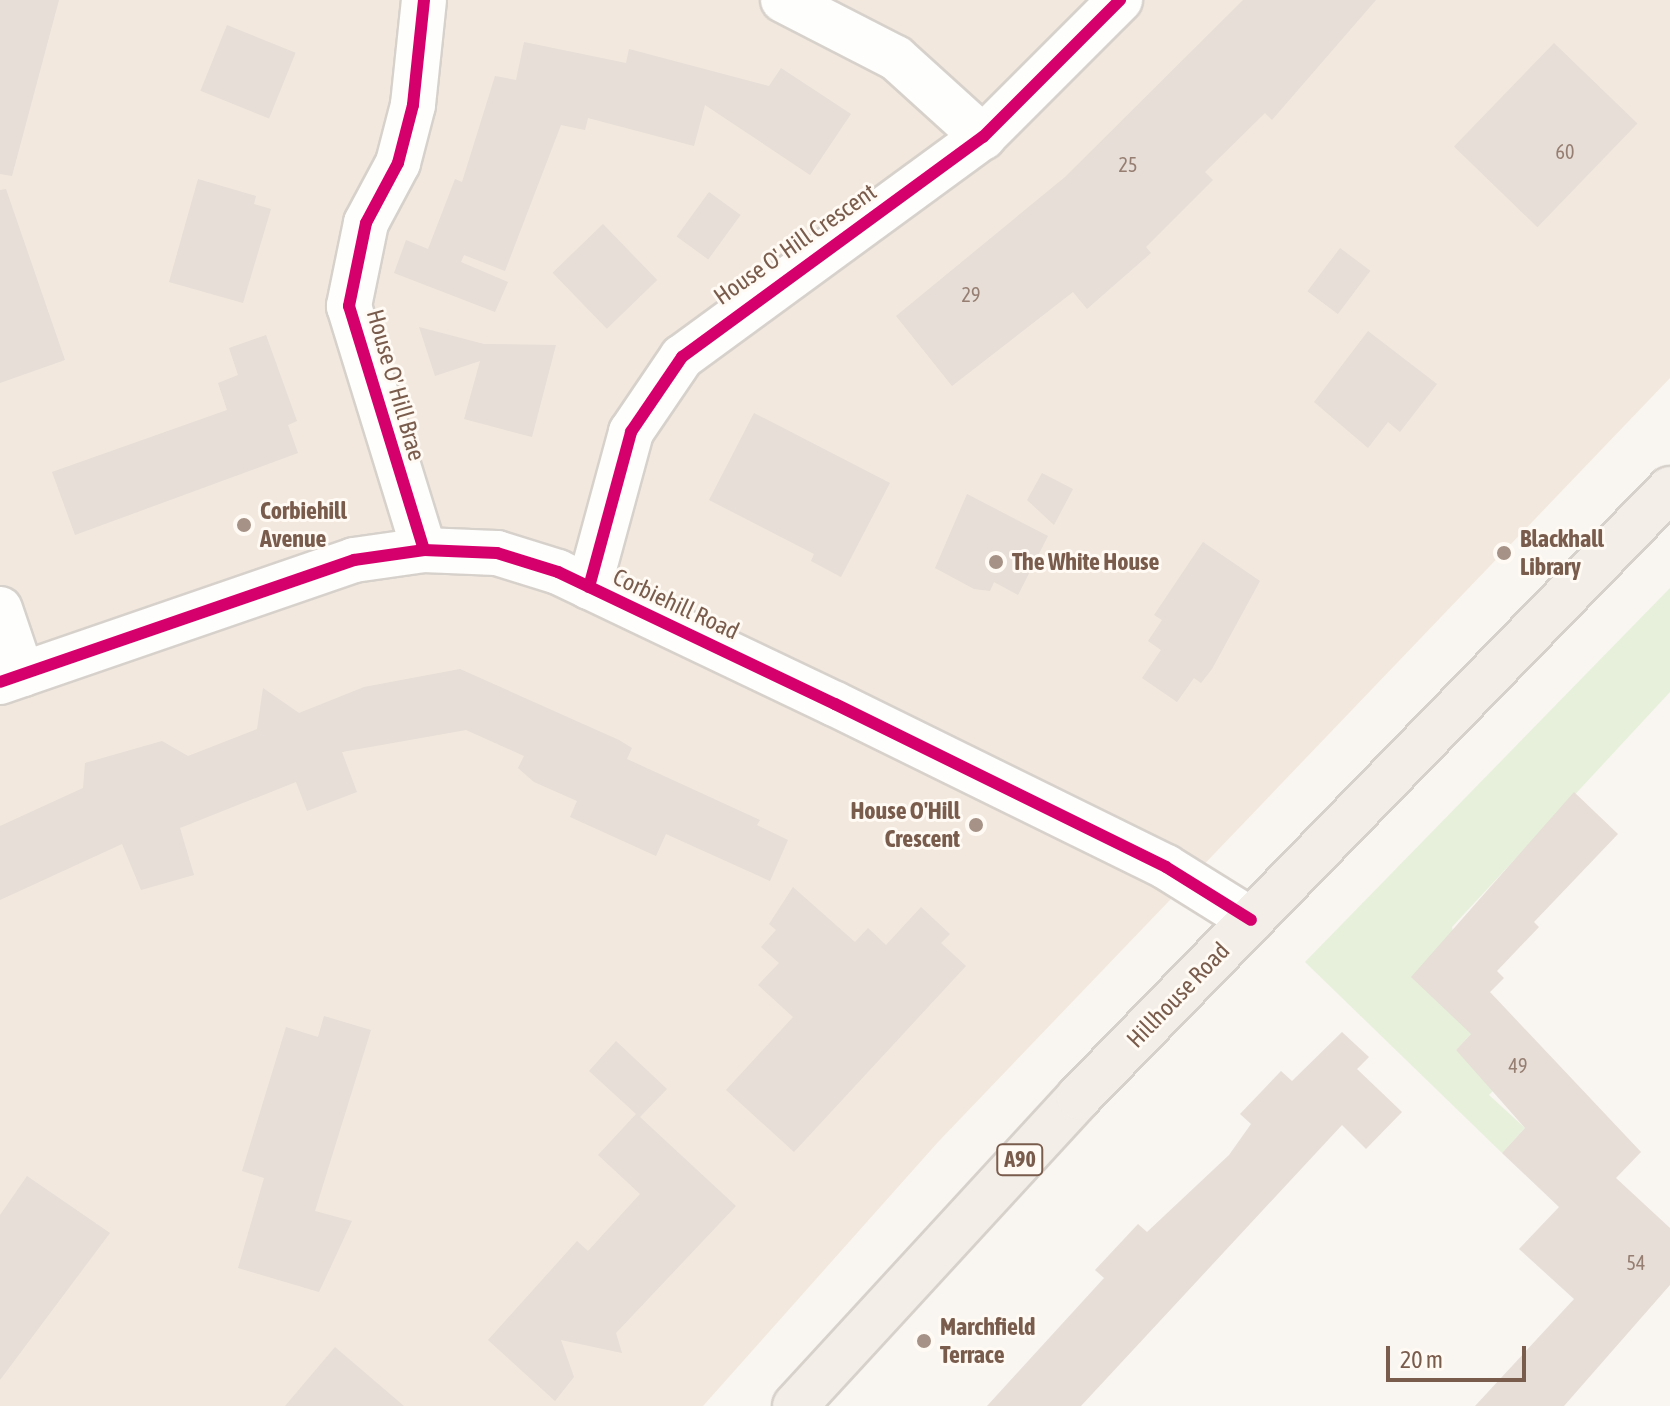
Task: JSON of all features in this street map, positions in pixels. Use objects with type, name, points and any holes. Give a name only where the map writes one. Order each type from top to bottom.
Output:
[{"type":"main road","name":"Hillhouse Road","points":[[795,1406],[1251,920],[1670,489]]},
{"type":"street","name":"House O' Hill Brae","points":[[424,0],[413,105],[398,163],[366,223],[349,306],[424,550]]},
{"type":"street","points":[[783,0],[896,58],[983,137]]},
{"type":"street","name":"House O' Hill Crescent","points":[[589,587],[631,432],[667,374],[717,327],[983,137],[1120,0]]},
{"type":"street","name":"Corbiehill Road","points":[[11,678],[354,560],[424,550],[497,553],[589,587],[1166,867],[1251,920]]},
{"type":"street","points":[[0,609],[11,678]]},
{"type":"shaded area","points":[[0,0],[1670,0],[1670,378],[938,1142],[703,1406],[0,1406]]},
{"type":"green space","points":[[1670,588],[1670,692],[1452,927],[1471,1034],[1456,1050],[1497,1087],[1489,1095],[1525,1128],[1502,1153],[1305,962]]},
{"type":"building","points":[[0,0],[59,0],[12,176],[0,174]]},
{"type":"building","points":[[1243,0],[1376,0],[1272,120],[1265,113],[1205,172],[1213,180],[1146,247],[1151,253],[1087,309],[1073,292],[952,386],[896,316],[1065,177]]},
{"type":"building","points":[[227,25],[296,53],[269,119],[200,91]]},
{"type":"building","points":[[524,42],[626,63],[629,49],[769,86],[781,68],[851,114],[810,175],[705,105],[694,146],[588,118],[585,130],[561,125],[505,271],[464,255],[461,262],[508,282],[495,312],[394,273],[406,240],[428,249],[455,179],[462,182],[495,76],[516,80]]},
{"type":"building","points":[[1554,43],[1637,124],[1537,227],[1454,147]]},
{"type":"building","points":[[198,179],[256,196],[254,204],[271,209],[243,303],[169,282]]},
{"type":"building","points":[[6,189],[65,360],[0,383],[0,190]]},
{"type":"building","points":[[709,192],[741,215],[708,259],[677,236]]},
{"type":"building","points":[[603,224],[657,280],[607,329],[553,273]]},
{"type":"building","points":[[1340,248],[1370,271],[1338,314],[1308,291]]},
{"type":"building","points":[[419,327],[484,344],[556,345],[532,437],[464,419],[480,361],[435,376]]},
{"type":"building","points":[[1368,331],[1437,384],[1400,432],[1388,422],[1368,448],[1314,402]]},
{"type":"building","points":[[266,335],[297,421],[288,425],[298,453],[75,535],[52,472],[227,410],[218,383],[238,375],[229,348]]},
{"type":"building","points":[[754,413],[890,483],[841,577],[811,561],[814,554],[709,500]]},
{"type":"building","points":[[1042,473],[1073,489],[1054,525],[1027,500]]},
{"type":"building","points":[[967,494],[1048,536],[1018,595],[994,582],[990,591],[974,589],[935,568]]},
{"type":"building","points":[[1203,542],[1260,581],[1212,669],[1201,683],[1194,678],[1177,702],[1142,678],[1161,650],[1148,641],[1162,620],[1154,615]]},
{"type":"building","points":[[460,669],[619,740],[632,748],[627,759],[760,820],[757,825],[788,840],[770,881],[666,834],[656,856],[570,817],[577,801],[534,782],[518,768],[524,756],[466,730],[342,752],[357,792],[307,811],[296,782],[180,828],[194,875],[141,890],[122,844],[0,900],[0,826],[83,788],[85,763],[162,741],[188,756],[257,729],[263,688],[299,713],[364,687]]},
{"type":"building","points":[[1574,792],[1618,834],[1534,922],[1539,927],[1497,971],[1504,978],[1490,992],[1641,1152],[1616,1178],[1670,1228],[1670,1285],[1564,1406],[1475,1406],[1574,1299],[1519,1249],[1559,1207],[1502,1153],[1525,1128],[1456,1050],[1471,1034],[1411,977]]},
{"type":"building","points":[[793,887],[855,942],[868,928],[886,945],[921,907],[950,934],[941,943],[966,966],[794,1152],[726,1090],[793,1017],[758,985],[779,963],[761,947],[776,930],[769,924]]},
{"type":"building","points":[[324,1016],[371,1030],[315,1211],[352,1221],[319,1292],[238,1268],[264,1178],[242,1171],[286,1027],[318,1037]]},
{"type":"building","points":[[1342,1032],[1369,1057],[1357,1069],[1402,1112],[1366,1149],[1342,1125],[1081,1406],[987,1406],[1104,1278],[1095,1270],[1138,1224],[1147,1232],[1229,1155],[1251,1124],[1240,1114],[1281,1071],[1292,1081]]},
{"type":"building","points":[[616,1041],[667,1089],[640,1117],[736,1206],[616,1333],[622,1353],[561,1340],[574,1377],[555,1401],[488,1340],[577,1241],[588,1251],[640,1194],[598,1155],[636,1114],[589,1071]]},
{"type":"building","points":[[27,1176],[110,1233],[0,1380],[0,1215]]},
{"type":"building","points":[[335,1347],[404,1406],[285,1406]]},
{"type":"cycle path","points":[[424,0],[413,105],[398,163],[366,223],[349,306],[424,550]]},
{"type":"cycle path","points":[[589,587],[631,432],[682,357],[983,137],[1120,0]]},
{"type":"cycle path","points":[[0,682],[354,560],[424,550],[497,553],[558,572],[835,704],[1166,867],[1251,920]]},
{"type":"place","name":"Corbiehill Avenue","points":[[244,525]]},
{"type":"place","name":"Blackhall Library","points":[[1504,553]]},
{"type":"place","name":"The White House","points":[[996,562]]},
{"type":"place","name":"House O'Hill Crescent","points":[[976,825]]},
{"type":"place","name":"Marchfield Terrace","points":[[924,1341]]}]
